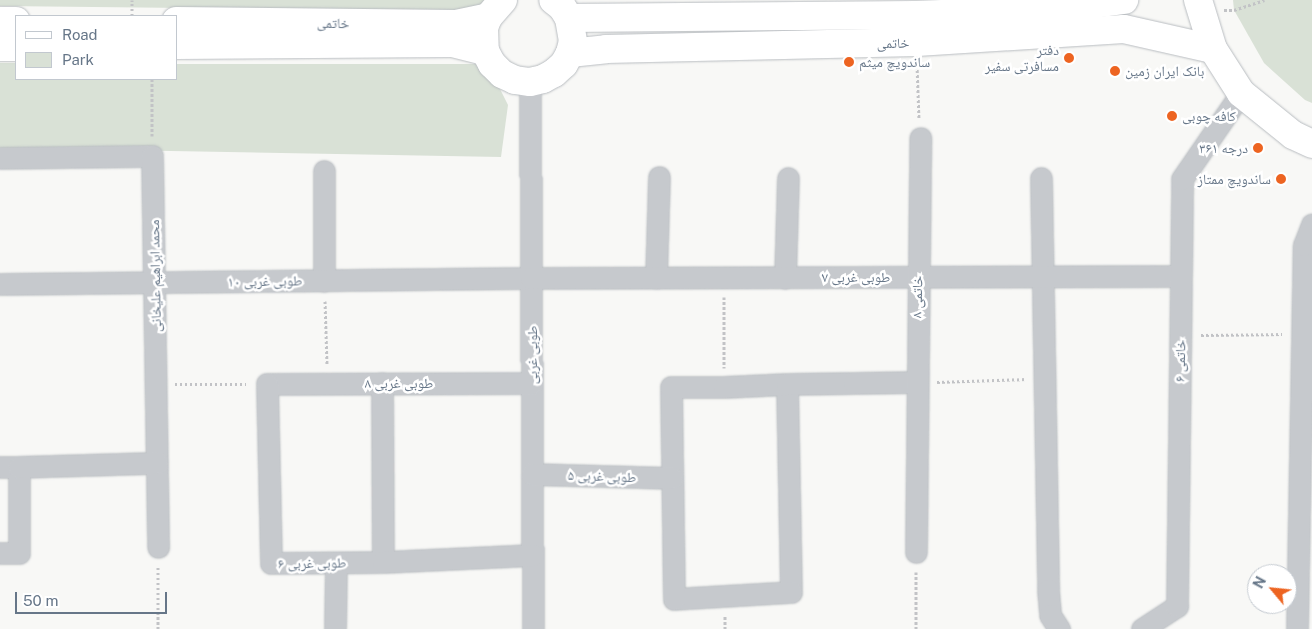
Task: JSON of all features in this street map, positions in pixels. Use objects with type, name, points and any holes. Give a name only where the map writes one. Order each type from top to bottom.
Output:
[{"type":"main road","name":"خاتمی","points":[[561,9],[914,15],[1047,10],[1124,0]]},
{"type":"main road","points":[[1199,5],[1213,49],[1241,93],[1293,135],[1312,144]]},
{"type":"main road","name":"خاتمی","points":[[178,21],[456,24],[496,9]]},
{"type":"main road","points":[[496,9],[483,39],[485,50],[492,64],[502,74],[515,80],[530,82],[543,79],[554,73],[564,64],[570,52],[572,35],[561,9]]},
{"type":"main road","points":[[0,21],[15,21]]},
{"type":"main road","name":"خاتمی","points":[[570,52],[606,49],[917,42],[1124,29],[1213,49]]},
{"type":"main road","name":"خاتمی","points":[[178,45],[452,43],[485,50]]},
{"type":"main road","points":[[0,47],[15,47]]},
{"type":"street","name":"طوبی غربی","points":[[530,82],[533,629]]},
{"type":"street","name":"خاتمی ۶","points":[[1142,629],[1177,606],[1182,178],[1241,93]]},
{"type":"street","name":"خاتمی ۸","points":[[916,552],[916,382],[920,138]]},
{"type":"street","points":[[0,158],[152,156]]},
{"type":"street","name":"محمد ابراهیم علیخانی","points":[[152,156],[158,548]]},
{"type":"street","points":[[324,171],[324,281]]},
{"type":"street","points":[[656,278],[659,177]]},
{"type":"street","points":[[786,278],[788,178]]},
{"type":"street","points":[[1041,178],[1048,590],[1050,615],[1059,629]]},
{"type":"street","points":[[1297,629],[1304,334],[1304,246],[1312,224]]},
{"type":"street","name":"طوبی غربی ۷","points":[[531,278],[1181,276]]},
{"type":"street","name":"طوبی غربی ۱۰","points":[[0,284],[531,278]]},
{"type":"street","points":[[787,384],[791,592],[674,599],[671,387],[787,384],[916,382]]},
{"type":"street","points":[[382,383],[383,562]]},
{"type":"street","name":"طوبی غربی ۸","points":[[267,384],[532,383]]},
{"type":"street","name":"طوبی غربی ۶","points":[[267,384],[271,563],[383,562],[533,555]]},
{"type":"street","points":[[0,553],[19,552],[9,467],[157,464]]},
{"type":"street","name":"طوبی غربی ۵","points":[[532,474],[672,478]]},
{"type":"street","points":[[335,629],[336,563]]},
{"type":"path","points":[[132,0],[132,15]]},
{"type":"path","points":[[1199,5],[1234,10],[1264,0]]},
{"type":"path","points":[[917,42],[920,138]]},
{"type":"path","points":[[152,80],[152,156]]},
{"type":"path","points":[[724,278],[724,386]]},
{"type":"path","points":[[324,281],[328,383]]},
{"type":"path","points":[[1180,335],[1304,334]]},
{"type":"path","points":[[916,382],[1044,378]]},
{"type":"path","points":[[156,384],[267,384]]},
{"type":"path","points":[[158,548],[158,629]]},
{"type":"path","points":[[916,552],[916,629]]},
{"type":"green space","points":[[0,0],[487,0],[480,6],[468,11],[0,6]]},
{"type":"green space","points":[[1233,0],[1312,0],[1312,103],[1305,100],[1264,63],[1234,10]]},
{"type":"green space","points":[[0,63],[15,63],[15,80],[178,80],[178,64],[477,64],[493,75],[508,105],[501,157],[0,148]]},
{"type":"place","name":"دفتر مسافرتی سفیر","points":[[1069,58]]},
{"type":"place","name":"ساندویچ میثم","points":[[849,62]]},
{"type":"place","name":"بانک ایران زمین","points":[[1115,71]]},
{"type":"place","name":"کافه چوبی","points":[[1172,116]]},
{"type":"place","name":"۳۶۱ درجه","points":[[1258,148]]},
{"type":"place","name":"ساندویچ ممتاز","points":[[1281,179]]}]
